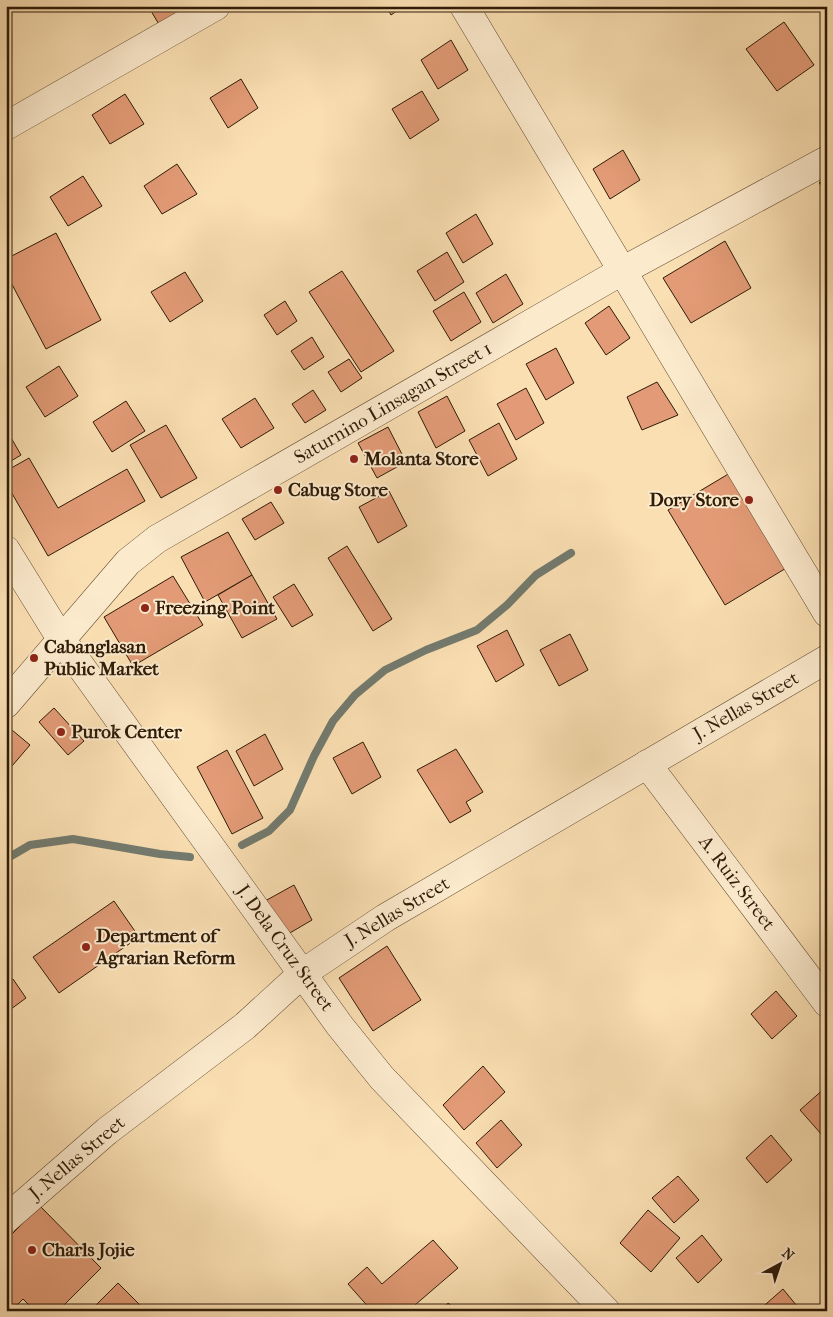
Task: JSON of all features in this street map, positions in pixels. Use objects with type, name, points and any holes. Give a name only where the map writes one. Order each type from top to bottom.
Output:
[{"type":"street","points":[[6,126],[216,6]]},
{"type":"street","points":[[464,6],[827,613]]},
{"type":"street","name":"Saturnino Linsagan Street 1","points":[[6,704],[128,562],[157,538],[622,271],[827,160]]},
{"type":"street","name":"J. Dela Cruz Street","points":[[6,550],[62,639],[340,1026],[382,1078],[606,1311]]},
{"type":"street","name":"J. Nellas Street","points":[[6,1219],[107,1131],[245,1026],[303,973],[384,918],[827,659]]},
{"type":"street","name":"A. Ruiz Street","points":[[647,764],[827,1003]]},
{"type":"building","points":[[148,6],[189,6],[160,26]]},
{"type":"building","points":[[386,6],[404,6],[391,15]]},
{"type":"building","points":[[784,22],[814,65],[777,91],[746,49]]},
{"type":"building","points":[[451,40],[468,70],[438,89],[421,60]]},
{"type":"building","points":[[241,79],[258,108],[228,128],[210,98]]},
{"type":"building","points":[[422,91],[439,120],[410,139],[392,109]]},
{"type":"building","points":[[125,94],[144,124],[110,144],[92,115]]},
{"type":"building","points":[[623,150],[640,180],[610,199],[593,169]]},
{"type":"building","points":[[177,164],[197,194],[162,214],[144,186]]},
{"type":"building","points":[[83,176],[102,206],[68,226],[50,197]]},
{"type":"building","points":[[827,179],[827,189],[819,183]]},
{"type":"building","points":[[476,214],[493,244],[463,263],[446,233]]},
{"type":"building","points":[[56,233],[101,320],[46,349],[6,273],[6,259]]},
{"type":"building","points":[[725,241],[751,288],[691,323],[663,278]]},
{"type":"building","points":[[447,252],[464,282],[435,301],[417,271]]},
{"type":"building","points":[[342,271],[394,351],[361,372],[309,292]]},
{"type":"building","points":[[185,272],[203,301],[170,322],[151,292]]},
{"type":"building","points":[[506,274],[523,304],[493,323],[476,293]]},
{"type":"building","points":[[464,292],[481,322],[451,341],[433,311]]},
{"type":"building","points":[[285,301],[297,321],[277,335],[264,315]]},
{"type":"building","points":[[609,306],[630,338],[606,355],[585,323]]},
{"type":"building","points":[[312,337],[324,357],[304,370],[291,351]]},
{"type":"building","points":[[556,348],[574,383],[546,400],[526,364]]},
{"type":"building","points":[[349,359],[362,378],[341,392],[328,372]]},
{"type":"building","points":[[59,366],[78,396],[45,417],[26,387]]},
{"type":"building","points":[[657,382],[678,415],[642,430],[627,397]]},
{"type":"building","points":[[526,388],[544,423],[516,440],[497,404]]},
{"type":"building","points":[[313,390],[326,410],[305,423],[292,404]]},
{"type":"building","points":[[447,396],[465,431],[436,448],[418,412]]},
{"type":"building","points":[[255,398],[274,428],[241,448],[222,419]]},
{"type":"building","points":[[126,401],[145,431],[112,452],[93,422]]},
{"type":"building","points":[[499,423],[517,459],[488,476],[469,440]]},
{"type":"building","points":[[166,425],[197,478],[161,498],[130,445]]},
{"type":"building","points":[[388,427],[406,462],[377,478],[358,443]]},
{"type":"building","points":[[6,429],[21,455],[6,464]]},
{"type":"building","points":[[29,458],[58,508],[127,469],[145,501],[48,556],[6,483],[6,471]]},
{"type":"building","points":[[730,473],[788,567],[725,605],[668,510]]},
{"type":"building","points":[[389,491],[407,526],[378,543],[359,507]]},
{"type":"building","points":[[271,502],[284,523],[255,540],[242,519]]},
{"type":"building","points":[[228,532],[252,575],[205,602],[181,557]]},
{"type":"building","points":[[347,546],[392,619],[373,631],[328,558]]},
{"type":"building","points":[[252,575],[277,619],[242,638],[218,595]]},
{"type":"building","points":[[173,576],[203,625],[133,666],[104,617]]},
{"type":"building","points":[[294,584],[313,615],[292,627],[273,597]]},
{"type":"building","points":[[507,630],[524,665],[496,682],[477,646]]},
{"type":"building","points":[[570,634],[588,670],[559,686],[540,650]]},
{"type":"building","name":"Purok Center","points":[[54,708],[84,741],[68,755],[39,722]]},
{"type":"building","points":[[6,725],[30,745],[6,773]]},
{"type":"building","points":[[265,734],[283,769],[254,786],[236,751]]},
{"type":"building","points":[[363,742],[381,777],[352,794],[333,758]]},
{"type":"building","points":[[456,749],[483,792],[466,802],[471,811],[450,823],[417,770]]},
{"type":"building","points":[[227,750],[263,818],[232,834],[197,767]]},
{"type":"building","points":[[294,885],[312,920],[283,937],[265,901]]},
{"type":"building","name":"Department of Agrarian Reform","points":[[114,901],[139,937],[59,993],[33,957]]},
{"type":"building","points":[[387,946],[421,1000],[373,1031],[339,978]]},
{"type":"building","points":[[13,979],[26,998],[7,1012],[6,984]]},
{"type":"building","points":[[776,991],[797,1016],[772,1039],[751,1014]]},
{"type":"building","points":[[483,1066],[505,1092],[464,1130],[443,1105]]},
{"type":"building","points":[[825,1088],[827,1131],[822,1135],[800,1110]]},
{"type":"building","points":[[501,1120],[522,1145],[497,1168],[476,1143]]},
{"type":"building","points":[[771,1135],[792,1160],[767,1183],[746,1158]]},
{"type":"building","points":[[678,1176],[699,1200],[674,1223],[652,1198]]},
{"type":"building","points":[[40,1206],[101,1268],[58,1311],[35,1311],[23,1299],[11,1311],[6,1311],[6,1240]]},
{"type":"building","points":[[648,1210],[680,1238],[651,1272],[620,1243]]},
{"type":"building","points":[[702,1235],[722,1260],[698,1283],[676,1258]]},
{"type":"building","points":[[433,1240],[458,1268],[408,1311],[372,1311],[348,1284],[367,1267],[382,1284]]},
{"type":"building","points":[[118,1283],[146,1311],[90,1311]]},
{"type":"building","points":[[783,1289],[801,1311],[758,1311]]},
{"type":"building","points":[[448,1303],[458,1311],[442,1311]]},
{"type":"waterway","points":[[242,845],[269,831],[290,810],[314,756],[333,721],[355,695],[385,670],[426,650],[477,630],[507,605],[536,575],[571,553]]},
{"type":"waterway","points":[[6,859],[30,845],[73,839],[160,854],[190,857]]},
{"type":"place","name":"Molanta Store","points":[[354,459]]},
{"type":"place","name":"Cabug Store","points":[[278,490]]},
{"type":"place","name":"Dory Store","points":[[749,500]]},
{"type":"place","name":"Freezing Point","points":[[145,608]]},
{"type":"place","name":"Cabanglasan Public Market","points":[[34,658]]},
{"type":"place","name":"Purok Center","points":[[61,732]]},
{"type":"place","name":"Department of Agrarian Reform","points":[[86,947]]},
{"type":"place","name":"Charls Jojie","points":[[32,1250]]}]
